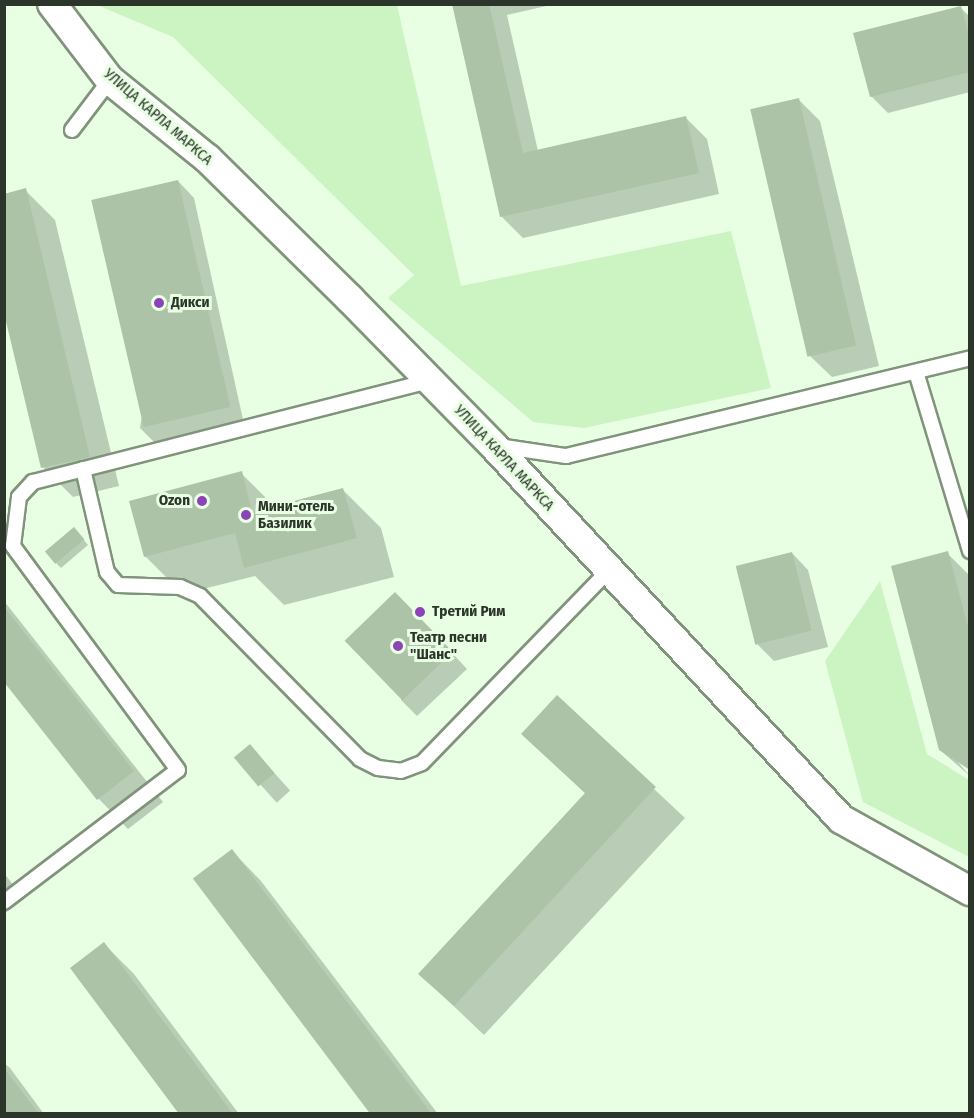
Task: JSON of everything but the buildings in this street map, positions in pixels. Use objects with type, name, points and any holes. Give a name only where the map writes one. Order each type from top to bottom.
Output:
[{"type":"street","name":"УЛИЦА КАРЛА МАРКСА","points":[[52,4],[110,80],[207,159],[430,381],[493,445],[842,819],[969,891]]},
{"type":"lane","points":[[72,130],[110,80]]},
{"type":"lane","points":[[493,445],[566,456],[969,358]]},
{"type":"lane","points":[[916,372],[969,551]]},
{"type":"lane","points":[[4,902],[178,770],[13,546],[19,497],[33,482],[430,381]]},
{"type":"lane","points":[[83,469],[107,572],[118,585],[180,587],[200,596],[360,759],[378,768],[401,771],[422,763],[609,570]]},
{"type":"green space","points":[[97,5],[397,5],[461,286],[731,231],[771,388],[584,428],[533,422],[388,298],[414,275],[173,37]]},
{"type":"green space","points":[[880,581],[927,754],[969,780],[969,857],[863,802],[825,661]]},
{"type":"place","name":"Дикси","points":[[159,303]]},
{"type":"place","name":"Ozon","points":[[202,501]]},
{"type":"place","name":"Мини-отель Базилик","points":[[246,515]]},
{"type":"place","name":"Третий Рим","points":[[420,612]]},
{"type":"place","name":"Театр песни \"Шанс\"","points":[[398,646]]}]
